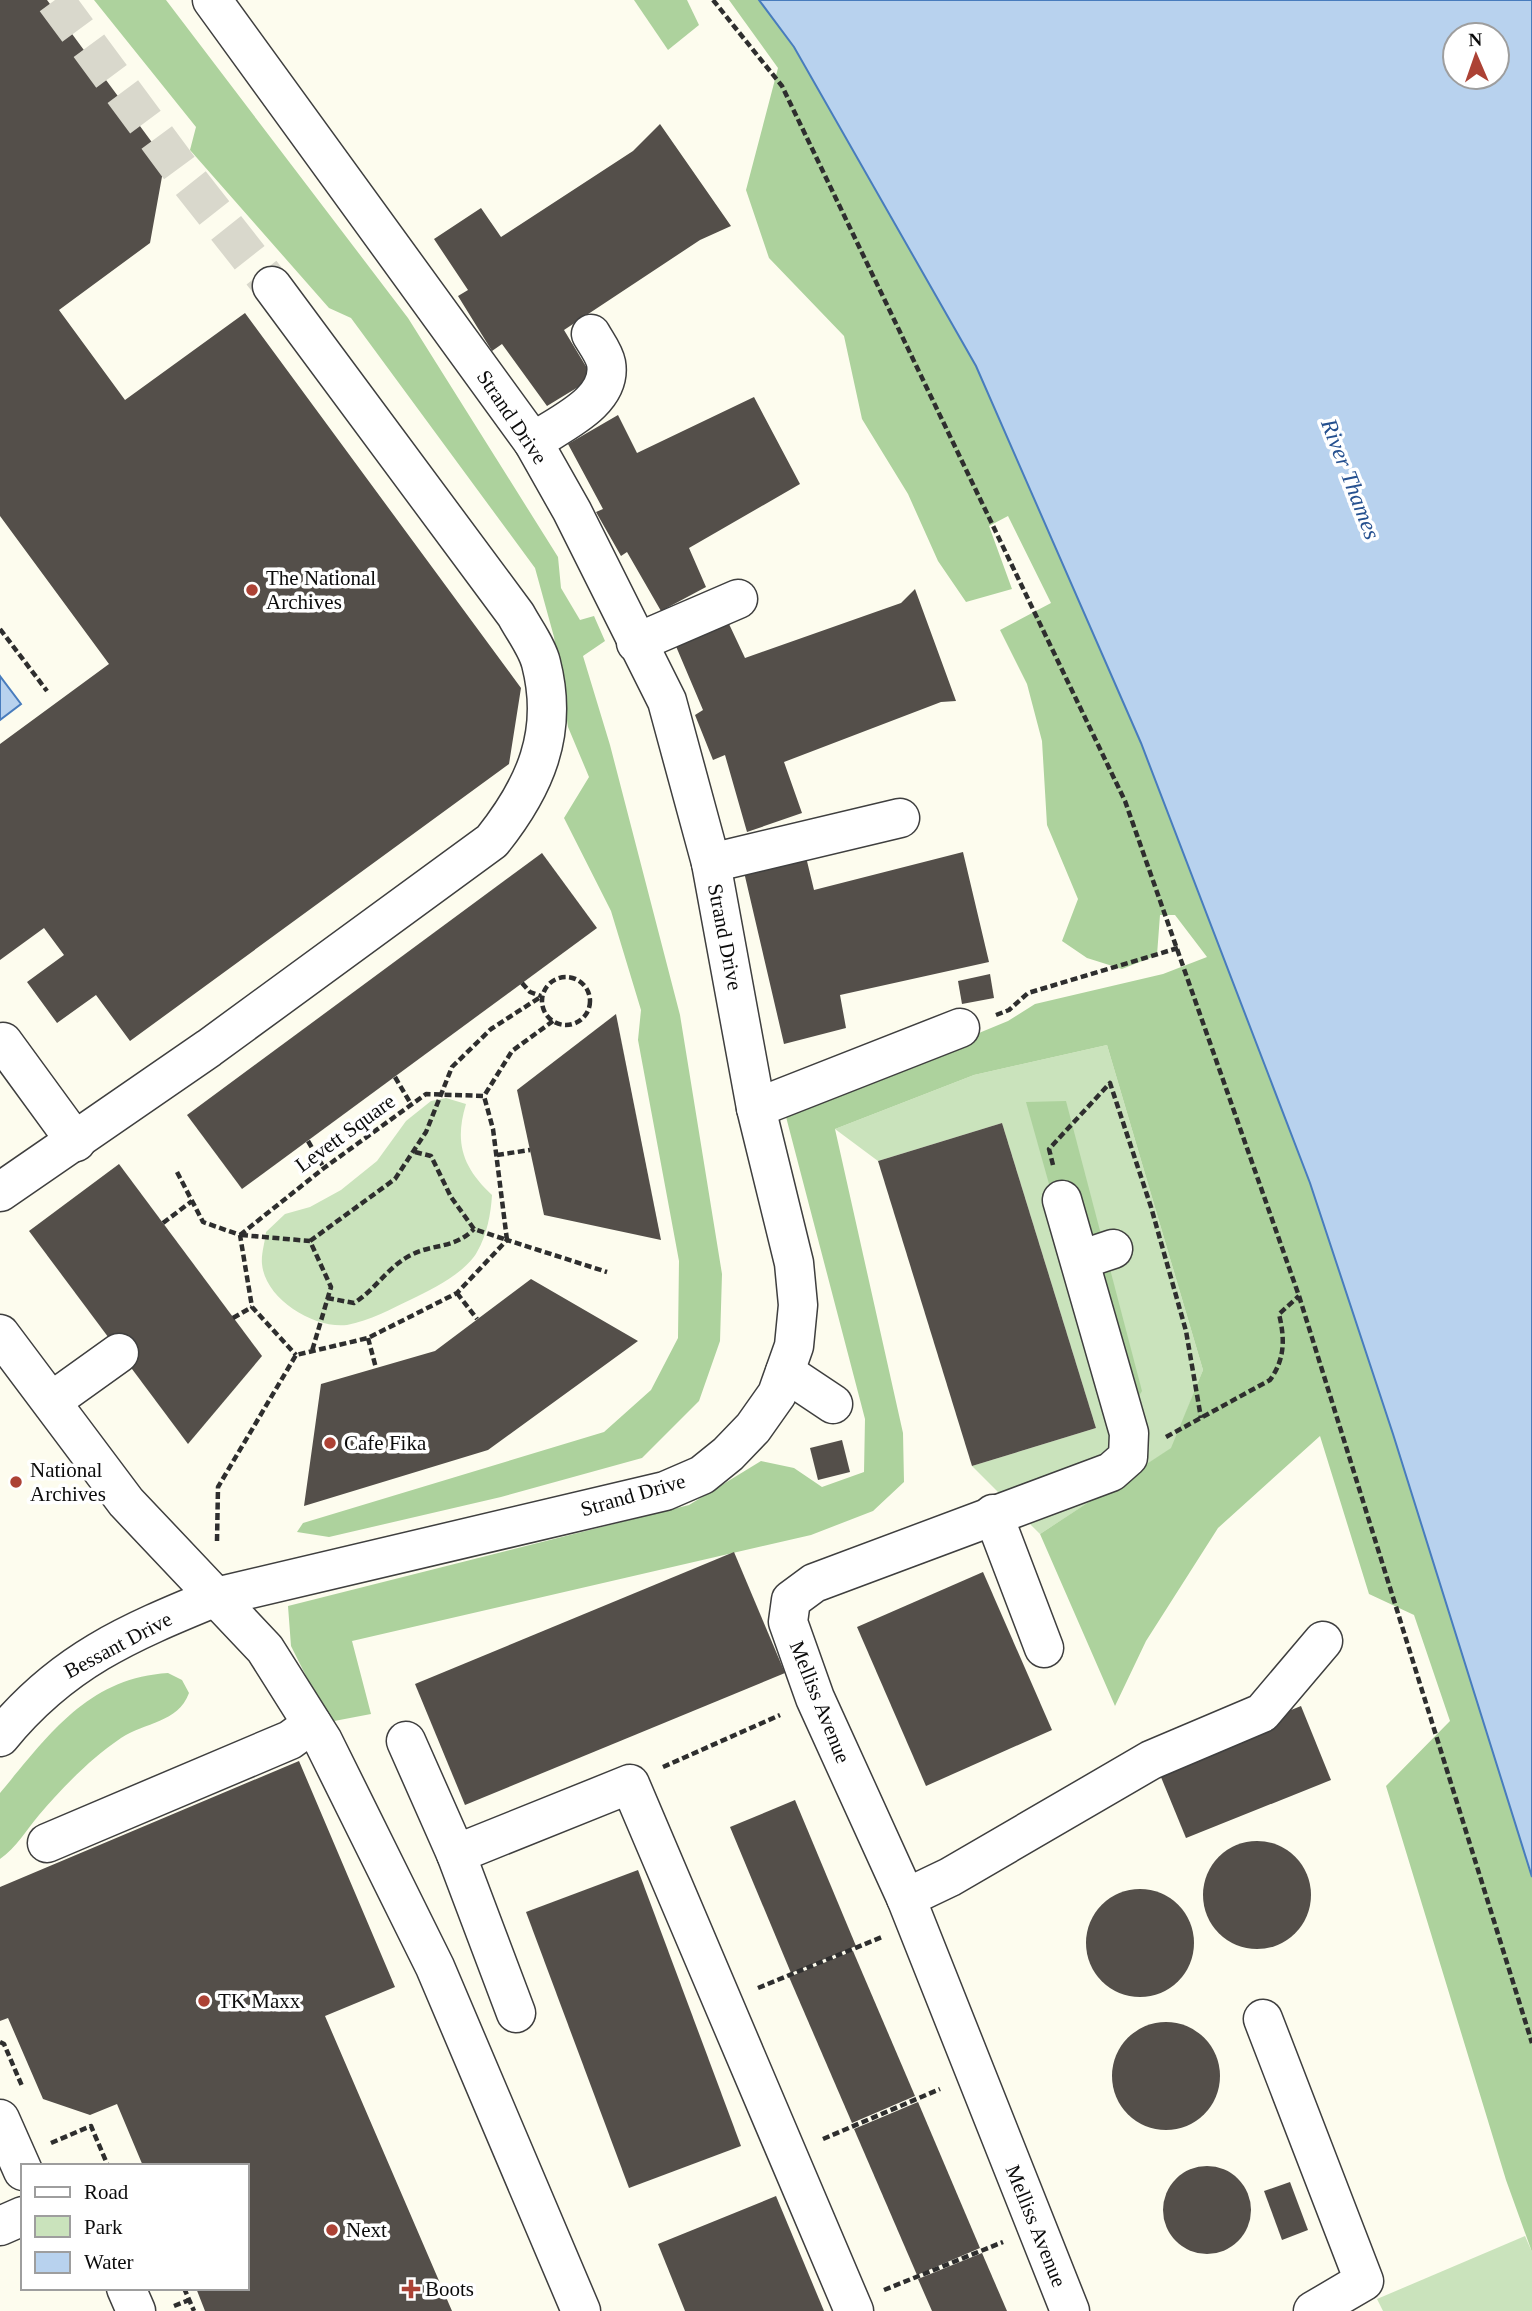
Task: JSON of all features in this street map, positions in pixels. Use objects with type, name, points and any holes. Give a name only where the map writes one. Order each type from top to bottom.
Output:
[{"type":"street","name":"Strand Drive","points":[[216,1597],[665,1491],[702,1475],[728,1454],[753,1428],[777,1394],[794,1346],[798,1305],[794,1263],[756,1108],[711,863],[667,701],[572,511],[533,442],[229,6]]},
{"type":"street","points":[[0,1192],[76,1142],[492,841],[521,805],[539,765],[547,696],[541,660],[516,615],[272,286]]},
{"type":"street","points":[[533,442],[598,397],[607,379],[606,360],[591,334]]},
{"type":"street","points":[[636,643],[738,599]]},
{"type":"street","points":[[711,863],[900,818]]},
{"type":"street","points":[[756,1108],[960,1028]]},
{"type":"street","points":[[3,1042],[76,1142]]},
{"type":"street","points":[[1062,1200],[1097,1254],[1129,1433],[1128,1457]]},
{"type":"street","points":[[0,1334],[126,1502],[265,1649],[313,1724],[435,1967],[581,2311]]},
{"type":"street","points":[[52,1401],[119,1353]]},
{"type":"street","points":[[785,1372],[832,1404]]},
{"type":"street","name":"Melliss Avenue","points":[[1070,2311],[911,1910],[815,1699],[788,1622],[790,1600],[814,1583],[1111,1472],[1128,1457]]},
{"type":"street","points":[[993,1514],[1044,1648]]},
{"type":"street","name":"Bessant Drive","points":[[0,1737],[53,1681],[93,1654],[147,1625],[216,1597]]},
{"type":"street","points":[[911,1910],[950,1877],[1152,1760],[1262,1713],[1323,1641]]},
{"type":"street","points":[[47,1843],[290,1740],[313,1724]]},
{"type":"street","points":[[406,1741],[456,1854],[516,2013]]},
{"type":"street","points":[[456,1854],[636,1797],[721,2003],[853,2307]]},
{"type":"street","points":[[1263,2019],[1364,2281],[1313,2311]]},
{"type":"street","points":[[13,2107],[35,2158]]},
{"type":"street","points":[[0,2226],[21,2217]]},
{"type":"street","points":[[127,2290],[136,2311]]},
{"type":"path","points":[[713,0],[782,86],[1125,801],[1299,1296],[1532,2043]]},
{"type":"path","points":[[0,629],[47,691]]},
{"type":"path","points":[[960,1028],[1009,1010],[1028,993],[1178,948]]},
{"type":"path","points":[[177,1172],[203,1222],[240,1235],[310,1241],[396,1179],[414,1152],[452,1067],[491,1029],[542,996],[551,983],[566,977],[581,982],[589,996],[587,1012],[576,1023],[560,1024],[553,1021],[544,1010],[542,996]]},
{"type":"path","points":[[522,983],[530,992],[542,996]]},
{"type":"path","points":[[507,1240],[497,1155],[484,1096],[512,1051],[553,1021]]},
{"type":"path","points":[[395,1077],[411,1104]]},
{"type":"path","points":[[1049,1149],[1110,1083],[1151,1207],[1186,1331],[1201,1418]]},
{"type":"path","name":"Levett Square","points":[[240,1235],[324,1168],[426,1094],[484,1096]]},
{"type":"path","points":[[308,1141],[324,1168]]},
{"type":"path","points":[[497,1155],[530,1150]]},
{"type":"path","points":[[414,1152],[431,1156],[451,1197],[474,1229],[607,1272]]},
{"type":"path","points":[[163,1223],[192,1201]]},
{"type":"path","points":[[327,1298],[354,1303],[369,1293],[384,1273],[410,1255],[462,1241],[474,1229]]},
{"type":"path","points":[[240,1235],[252,1307],[296,1355]]},
{"type":"path","points":[[216,1597],[218,1487],[296,1355],[368,1338],[457,1293],[507,1240]]},
{"type":"path","points":[[310,1241],[331,1287],[312,1351]]},
{"type":"path","points":[[457,1293],[477,1319]]},
{"type":"path","points":[[1128,1457],[1270,1380],[1281,1365],[1283,1334],[1279,1314],[1299,1296]]},
{"type":"path","points":[[233,1318],[252,1307]]},
{"type":"path","points":[[368,1338],[376,1368]]},
{"type":"path","points":[[636,1797],[815,1699]]},
{"type":"path","points":[[721,2003],[911,1910]]},
{"type":"path","points":[[0,2042],[4,2044],[13,2107]]},
{"type":"path","points":[[786,2154],[976,2074]]},
{"type":"path","points":[[35,2158],[91,2126],[107,2164]]},
{"type":"path","points":[[853,2307],[1037,2229]]},
{"type":"path","points":[[185,2290],[194,2311]]},
{"type":"green space","points":[[94,0],[166,0],[408,318],[558,557],[561,588],[580,620],[594,616],[605,641],[583,656],[610,745],[680,1015],[722,1274],[720,1341],[699,1401],[642,1458],[501,1497],[329,1537],[297,1532],[303,1523],[604,1432],[651,1390],[678,1338],[679,1261],[638,1040],[641,1010],[611,911],[564,818],[589,777],[568,727],[554,637],[535,568],[351,318],[329,308],[190,150],[196,127]]},
{"type":"green space","points":[[634,0],[687,0],[699,25],[668,50]]},
{"type":"green space","points":[[729,0],[768,0],[976,366],[1141,743],[1310,1183],[1393,1434],[1532,1877],[1532,2252],[1506,2180],[1386,1786],[1450,1721],[1414,1615],[1369,1594],[1320,1436],[1218,1528],[1146,1641],[1115,1706],[1040,1534],[1171,1448],[1203,1370],[1107,1045],[974,1075],[835,1129],[903,1433],[904,1482],[873,1511],[811,1535],[352,1641],[371,1714],[329,1722],[291,1646],[288,1606],[689,1505],[761,1461],[794,1468],[822,1487],[864,1472],[865,1419],[785,1113],[1008,1021],[1035,1004],[1163,974],[1207,957],[1175,915],[1160,915],[1157,955],[1122,969],[1087,958],[1062,941],[1078,899],[1047,825],[1042,741],[1027,684],[1000,630],[1051,603],[1008,516],[989,526],[1012,589],[966,602],[938,561],[908,494],[862,419],[844,336],[769,258],[746,190],[778,68]]},
{"type":"green space","points":[[1107,1045],[1203,1370],[1172,1448],[1040,1534],[972,1466],[1096,1428],[1002,1123],[878,1161],[835,1129],[974,1075]]},
{"type":"green space","points":[[446,1098],[466,1104],[461,1131],[464,1154],[474,1175],[492,1195],[486,1231],[472,1259],[457,1273],[429,1290],[381,1314],[355,1323],[334,1325],[320,1322],[293,1309],[272,1289],[265,1277],[262,1260],[266,1232],[285,1214],[310,1207],[341,1190],[377,1161],[406,1121],[431,1101]]},
{"type":"green space","points":[[1066,1101],[1142,1391],[1133,1406],[1111,1405],[1026,1102]]},
{"type":"green space","points":[[168,1673],[182,1680],[189,1693],[184,1703],[169,1716],[130,1733],[98,1755],[58,1794],[0,1859],[0,1793],[53,1731],[92,1698],[114,1686],[139,1677]]},
{"type":"green space","points":[[1525,2236],[1532,2252],[1532,2311],[1383,2311],[1377,2299]]},
{"type":"water","name":"River Thames","points":[[759,0],[1532,0],[1532,1877],[1393,1434],[1310,1183],[1141,743],[976,366],[794,47]]},
{"type":"water","points":[[0,676],[21,704],[0,720]]},
{"type":"building","name":"The National Archives","points":[[0,0],[47,0],[165,160],[150,243],[59,310],[125,400],[245,313],[521,688],[509,764],[130,1041],[96,995],[57,1023],[27,982],[64,955],[44,928],[0,960],[0,744],[109,664],[0,516]]},
{"type":"building","points":[[660,124],[731,226],[700,240],[564,330],[593,378],[547,406],[502,344],[492,351],[458,296],[468,290],[434,239],[481,208],[501,237],[633,151]]},
{"type":"building","points":[[754,397],[800,484],[689,548],[706,587],[661,611],[627,552],[621,556],[596,512],[603,509],[568,444],[618,415],[637,453]]},
{"type":"building","points":[[915,589],[956,701],[941,702],[784,762],[802,813],[747,832],[725,755],[713,760],[695,715],[703,710],[675,644],[729,624],[745,658],[901,603]]},
{"type":"building","points":[[963,852],[989,962],[840,995],[846,1028],[784,1044],[744,872],[806,857],[814,890]]},
{"type":"building","points":[[542,853],[597,928],[242,1189],[187,1115]]},
{"type":"building","points":[[990,974],[994,998],[962,1004],[958,981]]},
{"type":"building","points":[[616,1014],[661,1240],[544,1215],[517,1090]]},
{"type":"building","points":[[1002,1123],[1096,1428],[972,1466],[878,1161]]},
{"type":"building","points":[[119,1164],[262,1356],[188,1444],[29,1231]]},
{"type":"building","points":[[531,1279],[638,1341],[488,1450],[304,1506],[321,1384],[435,1351]]},
{"type":"building","points":[[842,1440],[850,1472],[818,1480],[810,1448]]},
{"type":"building","points":[[734,1552],[785,1673],[465,1805],[415,1684]]},
{"type":"building","points":[[983,1572],[1052,1730],[926,1786],[857,1627]]},
{"type":"building","points":[[1301,1706],[1331,1780],[1186,1838],[1156,1765]]},
{"type":"building","points":[[299,1761],[395,1987],[325,2016],[452,2311],[205,2311],[197,2290],[248,2290],[248,2164],[142,2164],[117,2104],[90,2115],[43,2099],[8,2018],[0,2021],[0,1887]]},
{"type":"building","points":[[795,1800],[856,1946],[791,1973],[730,1827]]},
{"type":"building","points":[[1257,1841],[1278,1845],[1295,1857],[1307,1874],[1311,1895],[1307,1916],[1295,1933],[1278,1945],[1257,1949],[1236,1945],[1219,1933],[1207,1916],[1203,1895],[1207,1874],[1219,1857],[1236,1845]]},
{"type":"building","points":[[638,1870],[741,2146],[629,2188],[526,1912]]},
{"type":"building","points":[[1140,1889],[1161,1893],[1178,1905],[1190,1922],[1194,1943],[1190,1964],[1178,1981],[1161,1993],[1140,1997],[1119,1993],[1102,1981],[1090,1964],[1086,1943],[1090,1922],[1102,1905],[1119,1893]]},
{"type":"building","points":[[853,1951],[915,2096],[852,2123],[789,1977]]},
{"type":"building","points":[[1166,2022],[1187,2026],[1204,2038],[1216,2055],[1220,2076],[1216,2097],[1204,2114],[1187,2126],[1166,2130],[1145,2126],[1128,2114],[1116,2097],[1112,2076],[1116,2055],[1128,2038],[1145,2026]]},
{"type":"building","points":[[918,2102],[980,2248],[917,2275],[854,2129]]},
{"type":"building","points":[[1207,2166],[1224,2169],[1238,2179],[1248,2193],[1251,2210],[1248,2227],[1238,2241],[1224,2251],[1207,2254],[1190,2251],[1176,2241],[1166,2227],[1163,2210],[1166,2193],[1176,2179],[1190,2169]]},
{"type":"building","points":[[1290,2182],[1308,2230],[1282,2240],[1264,2191]]},
{"type":"building","points":[[776,2196],[824,2311],[685,2311],[658,2244]]},
{"type":"building","points":[[982,2253],[1007,2311],[932,2311],[918,2279]]},
{"type":"tunnel","points":[[55,0],[186,177],[272,286]]},
{"type":"place","name":"The National Archives","points":[[252,590]]},
{"type":"place","name":"Cafe Fika","points":[[330,1443]]},
{"type":"place","name":"National Archives","points":[[16,1482]]},
{"type":"place","name":"TK Maxx","points":[[204,2001]]},
{"type":"place","name":"Next","points":[[332,2230]]},
{"type":"place","name":"Boots","points":[[411,2289]]}]
